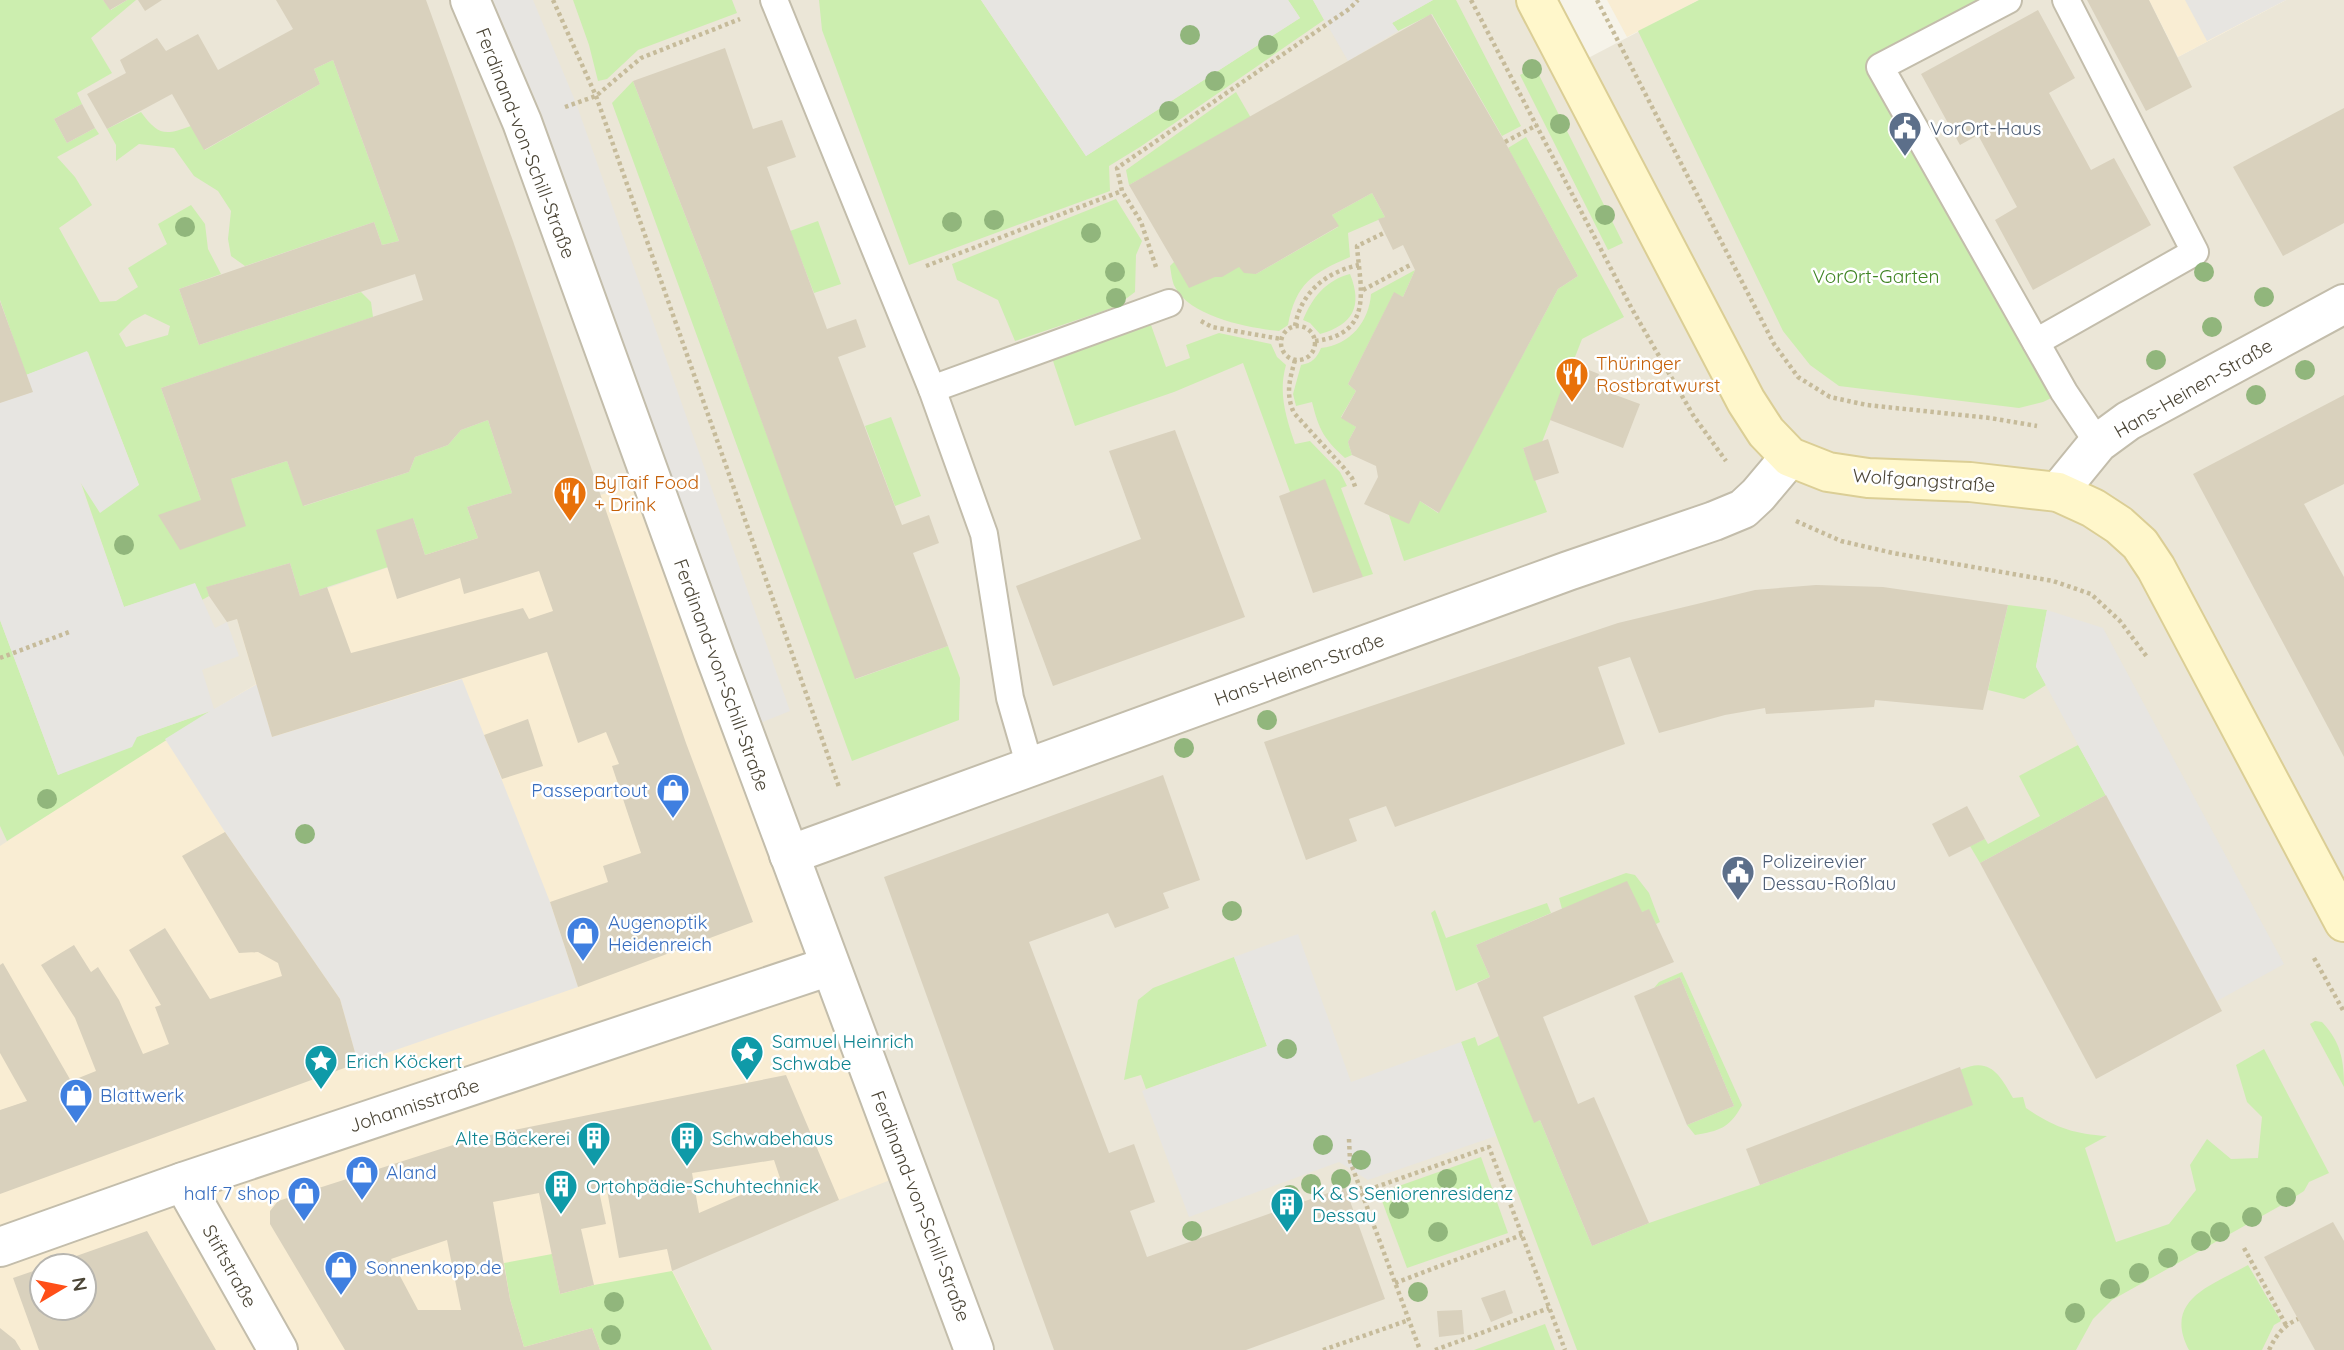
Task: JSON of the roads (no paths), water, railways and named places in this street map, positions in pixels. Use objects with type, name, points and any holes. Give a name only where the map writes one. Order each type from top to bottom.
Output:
[{"type":"main road","name":"Wolfgangstraße","points":[[1536,0],[1746,401],[1766,432],[1790,457],[1828,472],[1868,478],[1970,482],[2058,492],[2119,524],[2140,544],[2156,568],[2344,922]]},
{"type":"street","name":"Ferdinand-von-Schill-Straße","points":[[470,0],[522,122],[789,855],[975,1350]]},
{"type":"street","name":"Hans-Heinen-Straße","points":[[2058,492],[2098,443],[2128,421],[2344,304]]},
{"type":"street","name":"Hans-Heinen-Straße","points":[[789,855],[1568,571],[1714,521],[1743,509],[1790,457]]},
{"type":"street","name":"Johannisstraße","points":[[0,1247],[183,1182],[830,966]]},
{"type":"street","name":"Stiftstraße","points":[[183,1182],[278,1350]]},
{"type":"lane","points":[[2008,0],[1880,67],[2064,392],[2098,443]]},
{"type":"lane","points":[[2036,342],[2195,252],[2066,0]]},
{"type":"lane","points":[[776,3],[932,389],[984,534],[1010,698],[1030,767]]},
{"type":"lane","points":[[932,389],[1169,303]]},
{"type":"place","name":"VorOrt-Haus","points":[[1905,158]]},
{"type":"place","name":"Thüringer Rostbratwurst","points":[[1572,404]]},
{"type":"place","name":"ByTaif Food + Drink","points":[[570,523]]},
{"type":"place","name":"Passepartout","points":[[673,820]]},
{"type":"place","name":"Polizeirevier Dessau-Roßlau","points":[[1738,902]]},
{"type":"place","name":"Augenoptik Heidenreich","points":[[583,963]]},
{"type":"place","name":"Samuel Heinrich Schwabe","points":[[747,1082]]},
{"type":"place","name":"Erich Köckert","points":[[321,1091]]},
{"type":"place","name":"Blattwerk","points":[[76,1125]]},
{"type":"place","name":"Alte Bäckerei","points":[[594,1168]]},
{"type":"place","name":"Schwabehaus","points":[[687,1168]]},
{"type":"place","name":"Aland","points":[[362,1202]]},
{"type":"place","name":"Ortohpädie-Schuhtechnick","points":[[561,1216]]},
{"type":"place","name":"half 7 shop","points":[[304,1223]]},
{"type":"place","name":"K & S Seniorenresidenz Dessau","points":[[1287,1234]]},
{"type":"place","name":"Sonnenkopp.de","points":[[341,1297]]},
{"type":"park label","name":"VorOrt-Garten","points":[[1876,276]]}]
